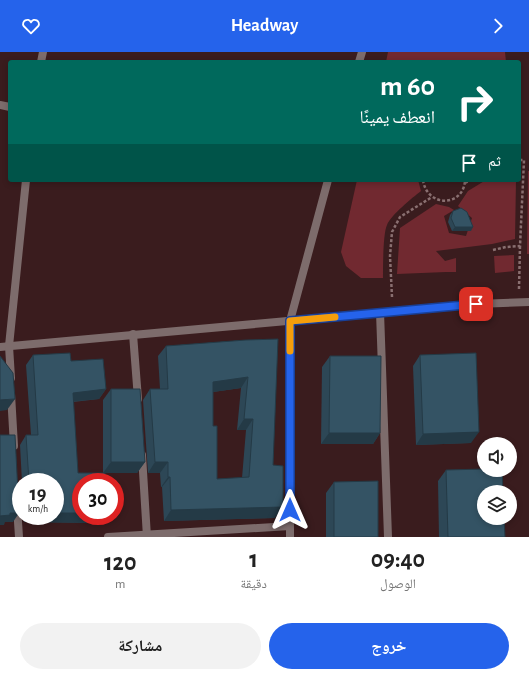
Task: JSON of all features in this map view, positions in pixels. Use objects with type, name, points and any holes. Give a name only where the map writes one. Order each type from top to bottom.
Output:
[{"type":"street","points":[[14,457],[9,346],[26,182]]},
{"type":"street","points":[[290,537],[290,321],[327,182]]},
{"type":"street","points":[[0,347],[380,312],[476,304],[529,302]]},
{"type":"street","points":[[380,312],[388,537]]},
{"type":"street","points":[[133,334],[138,404]]},
{"type":"street","points":[[141,450],[147,536]]},
{"type":"street","points":[[17,525],[18,537]]},
{"type":"street","points":[[108,537],[147,536],[290,526]]},
{"type":"path","points":[[518,302],[524,160],[521,160]]},
{"type":"path","points":[[423,182],[424,187],[432,197],[445,201],[458,196],[465,182]]},
{"type":"path","points":[[392,311],[392,275],[390,256],[392,232],[400,217],[432,197]]},
{"type":"path","points":[[493,250],[520,246]]},
{"type":"shaded area","points":[[388,52],[505,52],[506,60],[386,60]]},
{"type":"shaded area","points":[[528,171],[529,254],[527,254]]},
{"type":"shaded area","points":[[357,182],[419,182],[421,191],[397,212],[387,225],[384,242],[383,278],[361,278],[346,266],[341,252]]},
{"type":"shaded area","points":[[483,182],[516,182],[515,239],[492,244],[436,251],[445,261],[456,258],[456,272],[397,274],[400,228],[436,204],[449,207],[454,210],[444,216],[449,233],[466,236],[472,218],[458,206],[468,191]]},
{"type":"shaded area","points":[[514,255],[514,271],[495,273],[494,256]]},
{"type":"building","points":[[461,208],[467,212],[473,227],[455,227],[451,218],[453,211]]},
{"type":"building","points":[[278,339],[273,465],[283,466],[283,507],[171,510],[168,462],[155,462],[150,389],[168,389],[166,346]],"holes":[[[248,377],[244,419],[253,419],[249,477],[217,479],[217,426],[213,426],[213,382]]]},
{"type":"building","points":[[70,353],[71,361],[103,359],[106,389],[73,393],[78,473],[72,473],[72,513],[64,513],[64,473],[28,473],[26,435],[38,435],[33,355]]},
{"type":"building","points":[[476,353],[479,432],[423,434],[420,355]]},
{"type":"building","points":[[0,356],[13,373],[15,399],[0,400]]},
{"type":"building","points":[[330,356],[381,356],[380,433],[329,433]]},
{"type":"building","points":[[111,389],[140,389],[145,462],[111,462]]},
{"type":"building","points":[[0,435],[15,435],[17,473],[12,473],[12,513],[10,513],[10,515],[0,516]]},
{"type":"building","points":[[477,469],[477,477],[502,477],[503,485],[477,485],[477,525],[504,525],[505,537],[448,537],[446,470]]},
{"type":"building","points":[[378,481],[378,537],[334,537],[334,482]]},
{"type":"slow traffic","points":[[290,351],[290,321],[335,317]]},
{"type":"route","points":[[290,510],[290,321],[476,304]]}]
